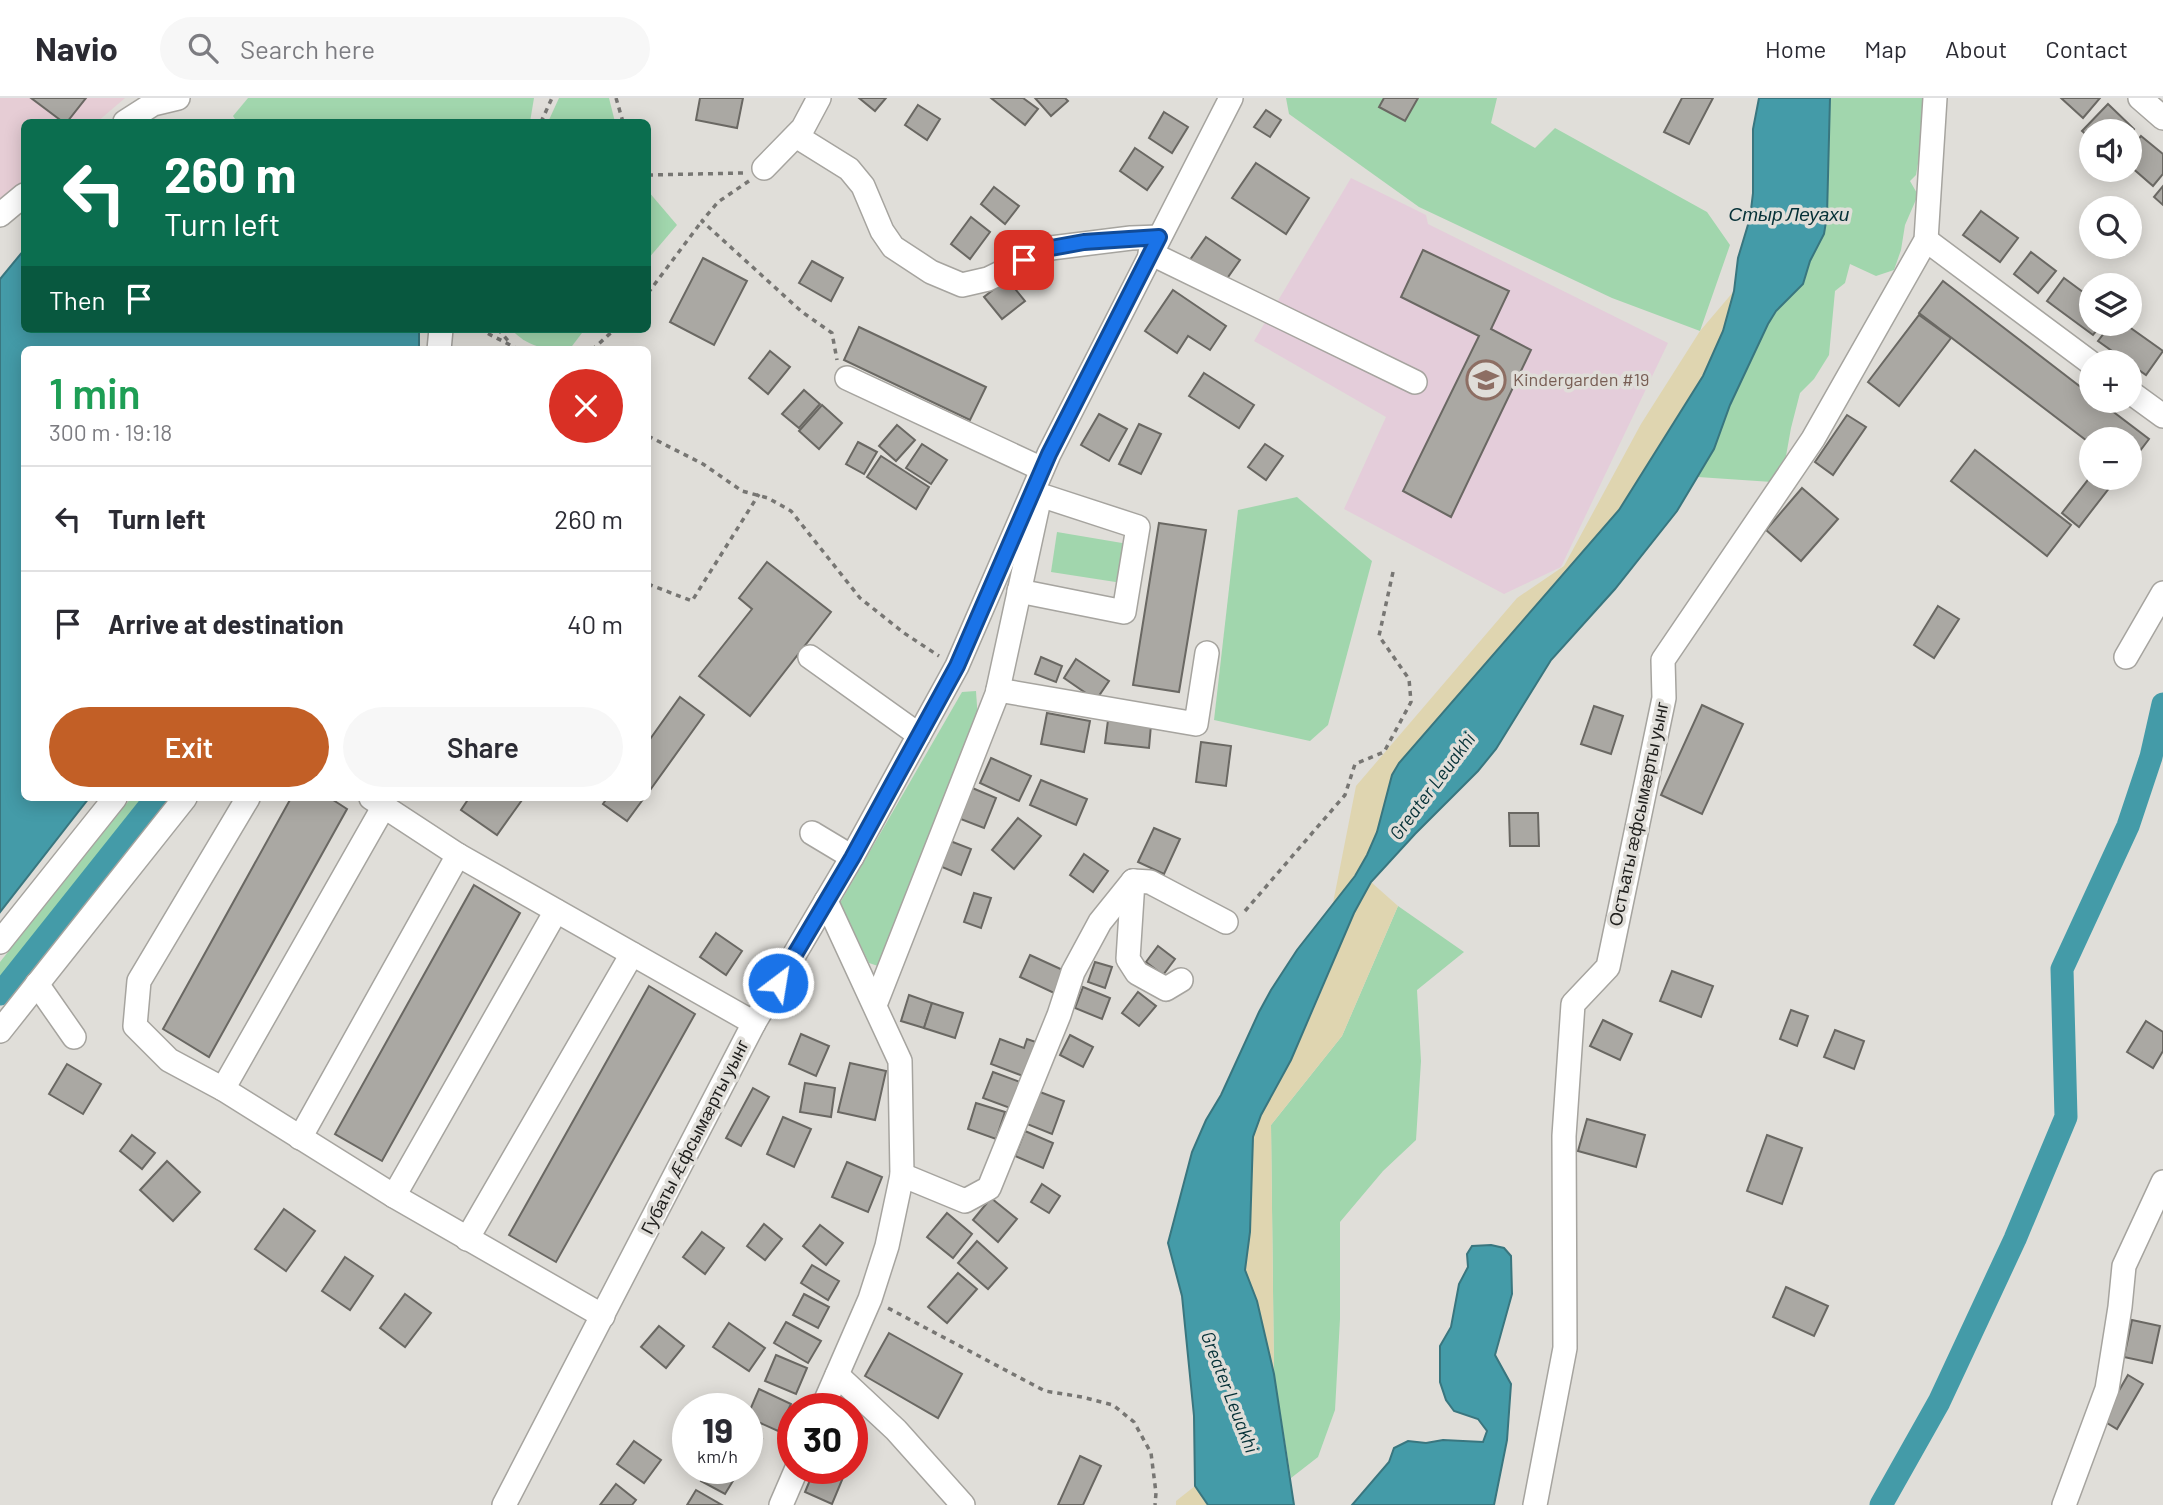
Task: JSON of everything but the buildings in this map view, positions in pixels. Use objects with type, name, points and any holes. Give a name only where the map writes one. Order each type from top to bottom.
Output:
[{"type":"street","points":[[130,119],[153,104],[178,98]]},
{"type":"street","points":[[764,168],[803,128],[819,98]]},
{"type":"street","name":"Губаты Æфсымæрты уынг","points":[[504,1505],[754,1023],[852,858],[957,666],[1046,462],[1231,98]]},
{"type":"street","name":"Остъаты æфсымæрты уынг","points":[[1535,1505],[1564,1348],[1563,1136],[1573,1004],[1608,967],[1664,698],[1663,660],[1813,439],[1926,240],[1935,98]]},
{"type":"street","points":[[2140,98],[2163,118]]},
{"type":"street","points":[[796,136],[849,169],[863,186],[881,232],[893,247],[931,272],[962,285],[988,279],[1051,248],[1132,237],[1155,245],[1415,382]]},
{"type":"street","points":[[0,215],[21,198]]},
{"type":"street","points":[[1926,240],[2079,354]]},
{"type":"street","points":[[847,378],[1046,462],[998,690],[876,1004]]},
{"type":"street","points":[[2142,401],[2163,416]]},
{"type":"street","points":[[1019,591],[1124,612],[1138,527],[1040,495]]},
{"type":"street","points":[[2126,657],[2163,593]]},
{"type":"street","points":[[998,690],[1196,724],[1208,653]]},
{"type":"street","points":[[810,657],[919,735]]},
{"type":"street","points":[[0,942],[113,801]]},
{"type":"street","points":[[0,1031],[183,801]]},
{"type":"street","points":[[246,801],[139,981],[135,1026],[169,1060],[223,1089],[394,1196],[603,1316]]},
{"type":"street","points":[[223,1089],[377,802],[458,855],[754,1023]]},
{"type":"street","points":[[812,834],[852,858]]},
{"type":"street","points":[[299,1138],[458,855]]},
{"type":"street","points":[[1133,881],[1150,882],[1226,922]]},
{"type":"street","points":[[1133,881],[1128,959],[1137,972],[1166,989],[1181,980]]},
{"type":"street","points":[[902,1175],[965,1201],[989,1188],[1059,1015],[1073,972],[1100,922],[1133,881]]},
{"type":"street","points":[[826,901],[900,1060],[902,1175],[887,1246],[870,1299],[829,1393]]},
{"type":"street","points":[[394,1196],[556,911]]},
{"type":"street","points":[[467,1239],[632,954]]},
{"type":"street","points":[[37,984],[74,1037]]},
{"type":"street","points":[[2064,1505],[2106,1389],[2124,1266],[2163,1182]]},
{"type":"street","points":[[837,1374],[897,1430],[963,1505]]},
{"type":"street","points":[[781,1505],[790,1484]]},
{"type":"path","points":[[542,119],[552,98]]},
{"type":"path","points":[[616,98],[622,119]]},
{"type":"path","points":[[651,175],[740,173],[764,168]]},
{"type":"path","points":[[651,289],[718,202],[764,168]]},
{"type":"path","points":[[702,221],[802,312],[832,333],[840,372],[847,378]]},
{"type":"path","points":[[488,333],[512,344]]},
{"type":"path","points":[[502,333],[515,346]]},
{"type":"path","points":[[596,346],[611,333]]},
{"type":"path","points":[[651,438],[703,464],[742,491],[760,494],[791,512],[860,598],[904,633],[957,666]]},
{"type":"path","points":[[651,585],[692,601],[760,494]]},
{"type":"path","points":[[1226,922],[1242,916],[1345,794],[1355,764],[1384,752],[1411,702],[1409,680],[1379,636],[1393,572]]},
{"type":"path","points":[[870,1299],[1045,1391],[1113,1405],[1134,1422],[1151,1453],[1155,1505]]},
{"type":"shaded area","points":[[0,98],[125,98],[100,119],[21,119],[21,187],[0,205]]},
{"type":"shaded area","name":"Kindergarden #19","points":[[1351,178],[1426,215],[1428,224],[1668,343],[1561,567],[1504,594],[1344,509],[1386,417],[1254,341]]},
{"type":"green space","points":[[248,98],[534,98],[530,119],[235,119],[233,116]]},
{"type":"green space","points":[[559,98],[609,98],[614,119],[549,119]]},
{"type":"green space","points":[[1286,98],[1497,98],[1491,123],[1535,148],[1555,128],[1707,212],[1730,245],[1700,331],[1612,298],[1419,207],[1289,114]]},
{"type":"green space","points":[[1830,98],[1923,98],[1926,118],[1916,175],[1910,181],[1918,195],[1905,225],[1901,250],[1894,270],[1876,276],[1850,264],[1845,283],[1835,291],[1829,355],[1814,379],[1800,393],[1786,456],[1772,482],[1698,477],[1714,449],[1730,405],[1768,324],[1776,311],[1803,284],[1810,261],[1824,234],[1827,216]]},
{"type":"green space","points":[[651,195],[677,225],[651,255]]},
{"type":"green space","points":[[515,333],[582,333],[572,346],[537,346]]},
{"type":"green space","points":[[1297,497],[1372,561],[1328,725],[1310,741],[1214,720],[1238,510]]},
{"type":"green space","points":[[1057,532],[1128,544],[1122,583],[1051,572]]},
{"type":"green space","points":[[976,691],[978,721],[884,968],[869,963],[840,903],[962,692]]},
{"type":"green space","points":[[129,801],[141,801],[0,977],[0,962]]},
{"type":"green space","points":[[1398,906],[1464,952],[1417,990],[1421,1061],[1416,1140],[1383,1171],[1340,1222],[1340,1319],[1335,1410],[1318,1457],[1291,1478],[1274,1374],[1271,1125],[1342,1036]]},
{"type":"sand","points":[[1734,291],[1723,331],[1703,376],[1619,510],[1399,763],[1365,859],[1333,903],[1356,786],[1517,598],[1564,566],[1641,424],[1700,331]]},
{"type":"sand","points":[[1371,882],[1398,906],[1342,1036],[1271,1125],[1274,1374],[1257,1301],[1245,1270],[1250,1232],[1253,1137],[1261,1115],[1291,1060],[1314,1009],[1354,913]]},
{"type":"sand","points":[[1195,1486],[1208,1505],[1176,1505],[1176,1501]]},
{"type":"water","name":"Стыр Леуахи","points":[[1759,98],[1830,98],[1827,216],[1824,234],[1810,261],[1803,284],[1776,311],[1768,324],[1730,405],[1714,449],[1677,511],[1615,589],[1551,660],[1496,749],[1371,882],[1354,913],[1291,1060],[1261,1115],[1253,1137],[1250,1232],[1245,1270],[1257,1301],[1274,1374],[1294,1505],[1208,1505],[1195,1486],[1194,1416],[1182,1296],[1168,1243],[1192,1152],[1271,990],[1297,950],[1355,876],[1367,855],[1377,832],[1392,775],[1399,763],[1619,510],[1703,376],[1723,331],[1734,291],[1738,258],[1750,218],[1753,193],[1753,129]]},
{"type":"water","points":[[21,254],[21,333],[419,333],[419,346],[21,346],[21,801],[87,801],[0,912],[0,279]]},
{"type":"water","points":[[1491,1245],[1504,1248],[1511,1256],[1512,1294],[1495,1355],[1511,1384],[1507,1440],[1494,1505],[1352,1505],[1389,1462],[1394,1448],[1408,1441],[1483,1442],[1487,1431],[1478,1419],[1454,1411],[1446,1400],[1440,1382],[1440,1346],[1451,1327],[1459,1284],[1468,1267],[1467,1254],[1472,1246]]},
{"type":"waterway","points":[[1881,1505],[1939,1402],[2015,1239],[2066,1117],[2062,969],[2128,826],[2151,757],[2163,704]]},
{"type":"waterway","points":[[0,994],[154,801]]},
{"type":"place","name":"Kindergarden #19","points":[[1486,380]]},
{"type":"route","points":[[778,983],[852,858],[957,666],[1049,454],[1159,237],[1084,242],[1051,248],[1024,260]]},
{"type":"water label","name":"Greater Leuakhi","points":[[1432,786]]},
{"type":"water label","name":"Greater Leuakhi","points":[[1230,1392]]}]
